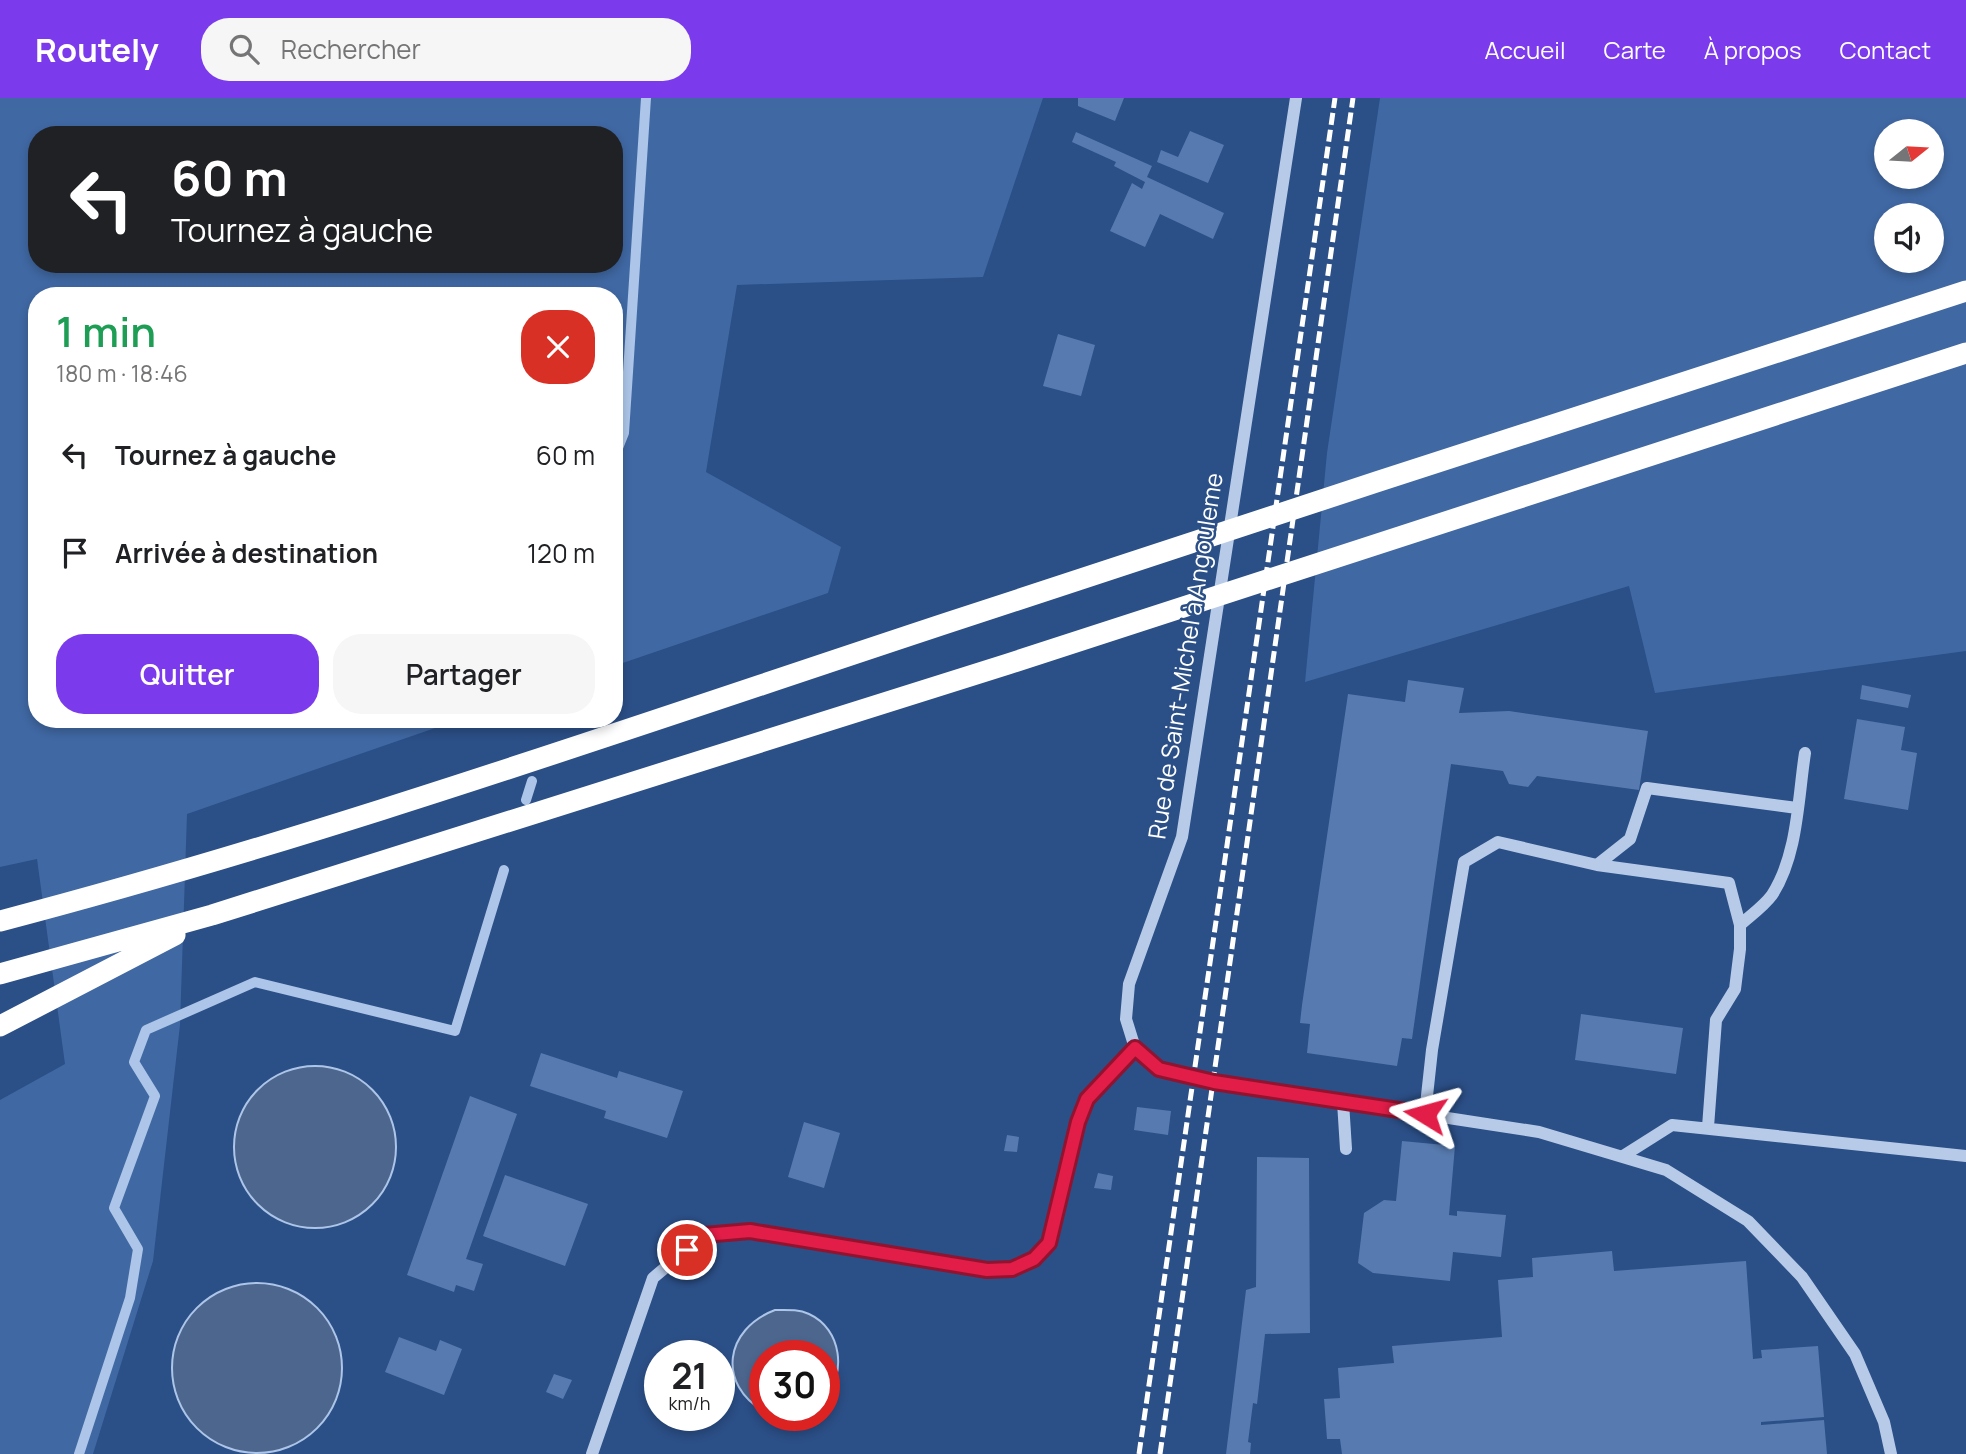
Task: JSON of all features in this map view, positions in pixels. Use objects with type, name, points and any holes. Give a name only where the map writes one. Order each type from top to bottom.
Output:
[{"type":"highway","points":[[0,921],[124,888],[253,849],[578,745],[1378,480],[1966,292]]},
{"type":"highway","points":[[0,974],[212,915],[1008,663],[1966,353]]},
{"type":"highway","points":[[0,1026],[212,915]]},
{"type":"street","name":"Rue de Saint-Michel à Angouleme","points":[[1135,1048],[1126,1019],[1129,984],[1182,837],[1296,98]]},
{"type":"street","points":[[1740,925],[1771,896],[1791,847],[1805,753]]},
{"type":"street","points":[[1597,864],[1630,839],[1647,788],[1797,808]]},
{"type":"street","points":[[1425,1114],[1432,1050],[1464,862],[1498,842],[1597,864],[1729,883],[1740,925],[1735,989],[1716,1020],[1708,1127]]},
{"type":"street","points":[[592,1454],[653,1278],[704,1235],[750,1231],[987,1270],[1012,1269],[1034,1259],[1049,1243],[1078,1122],[1087,1099],[1135,1048],[1159,1069],[1214,1082],[1539,1132],[1667,1170],[1748,1221],[1802,1277],[1855,1354],[1884,1422],[1891,1454]]},
{"type":"street","points":[[1343,1101],[1346,1149]]},
{"type":"street","points":[[1623,1156],[1672,1125],[1966,1156]]},
{"type":"shaded area","points":[[0,98],[1043,98],[983,277],[737,285],[706,472],[841,547],[828,593],[623,663],[623,287],[28,287],[28,728],[435,728],[187,814],[180,1025],[153,1261],[93,1454],[0,1454],[0,1100],[65,1064],[37,859],[0,867]]},
{"type":"shaded area","points":[[1380,98],[1966,98],[1966,651],[1655,693],[1629,586],[1305,682],[1327,453]]},
{"type":"shaded area","points":[[315,1066],[346,1072],[372,1090],[390,1116],[396,1147],[390,1178],[372,1204],[346,1222],[315,1228],[284,1222],[258,1204],[240,1178],[234,1147],[240,1116],[258,1090],[284,1072]]},
{"type":"shaded area","points":[[257,1283],[289,1290],[304,1297],[317,1308],[328,1321],[335,1336],[342,1368],[335,1400],[328,1415],[317,1428],[304,1439],[289,1446],[257,1453],[225,1446],[210,1439],[197,1428],[186,1415],[179,1400],[172,1368],[179,1336],[186,1321],[197,1308],[210,1297],[225,1290]]},
{"type":"shaded area","points":[[775,1310],[801,1311],[820,1321],[833,1340],[749,1340],[749,1400],[735,1377],[735,1350],[745,1330]]},
{"type":"building","points":[[1078,98],[1124,98],[1115,121],[1078,106]]},
{"type":"building","points":[[1190,131],[1224,145],[1208,183],[1157,162],[1161,150],[1178,157]]},
{"type":"building","points":[[1076,132],[1152,166],[1147,177],[1224,213],[1213,239],[1160,214],[1145,247],[1110,231],[1132,183],[1142,189],[1145,182],[1114,166],[1116,162],[1072,142]]},
{"type":"building","points":[[1058,334],[1095,345],[1081,396],[1043,386]]},
{"type":"building","points":[[1408,680],[1464,688],[1459,713],[1509,711],[1648,731],[1639,790],[1537,776],[1528,787],[1509,784],[1503,771],[1451,764],[1412,1039],[1402,1038],[1397,1066],[1307,1053],[1310,1024],[1300,1023],[1302,1005],[1348,694],[1405,702]]},
{"type":"building","points":[[1862,685],[1911,695],[1908,708],[1860,699]]},
{"type":"building","points":[[1857,719],[1905,727],[1901,750],[1917,753],[1908,810],[1844,799]]},
{"type":"building","points":[[1581,1014],[1683,1028],[1676,1074],[1575,1060]]},
{"type":"building","points":[[541,1053],[617,1078],[619,1071],[683,1091],[667,1138],[604,1118],[606,1111],[530,1086]]},
{"type":"building","points":[[470,1096],[517,1114],[466,1259],[483,1264],[474,1291],[456,1285],[454,1292],[407,1275]]},
{"type":"building","points":[[1137,1107],[1171,1111],[1168,1135],[1134,1130]]},
{"type":"building","points":[[804,1122],[840,1133],[824,1188],[788,1177]]},
{"type":"building","points":[[1007,1135],[1019,1137],[1017,1152],[1004,1151]]},
{"type":"building","points":[[1402,1141],[1455,1146],[1449,1215],[1457,1216],[1457,1211],[1506,1215],[1501,1257],[1453,1252],[1450,1281],[1373,1273],[1358,1263],[1364,1213],[1384,1200],[1396,1201]]},
{"type":"building","points":[[1257,1157],[1309,1158],[1310,1333],[1265,1334],[1257,1404],[1253,1403],[1248,1442],[1251,1443],[1250,1454],[1226,1454],[1246,1290],[1256,1287]]},
{"type":"building","points":[[1098,1173],[1113,1176],[1111,1190],[1094,1188]]},
{"type":"building","points":[[505,1175],[588,1204],[565,1266],[483,1236]]},
{"type":"building","points":[[1612,1251],[1614,1271],[1746,1261],[1753,1359],[1762,1358],[1761,1350],[1818,1346],[1824,1417],[1761,1422],[1761,1425],[1824,1420],[1827,1454],[1342,1454],[1340,1439],[1327,1439],[1324,1399],[1340,1398],[1338,1368],[1394,1363],[1392,1346],[1502,1337],[1498,1280],[1533,1277],[1532,1258]]},
{"type":"building","points":[[399,1337],[436,1351],[440,1340],[462,1349],[444,1395],[385,1372]]},
{"type":"building","points":[[554,1374],[572,1380],[563,1399],[546,1392]]},
{"type":"waterway","points":[[623,436],[646,98]]},
{"type":"waterway","points":[[526,800],[532,781]]},
{"type":"waterway","points":[[79,1454],[130,1298],[138,1249],[114,1208],[155,1096],[134,1062],[146,1030],[255,982],[455,1031],[504,870]]},
{"type":"railway","points":[[1139,1454],[1335,98]]},
{"type":"railway","points":[[1160,1454],[1353,98]]},
{"type":"route","points":[[687,1250],[704,1235],[750,1231],[987,1270],[1012,1269],[1034,1259],[1049,1243],[1078,1122],[1087,1099],[1135,1048],[1159,1069],[1214,1082],[1425,1114]]}]
